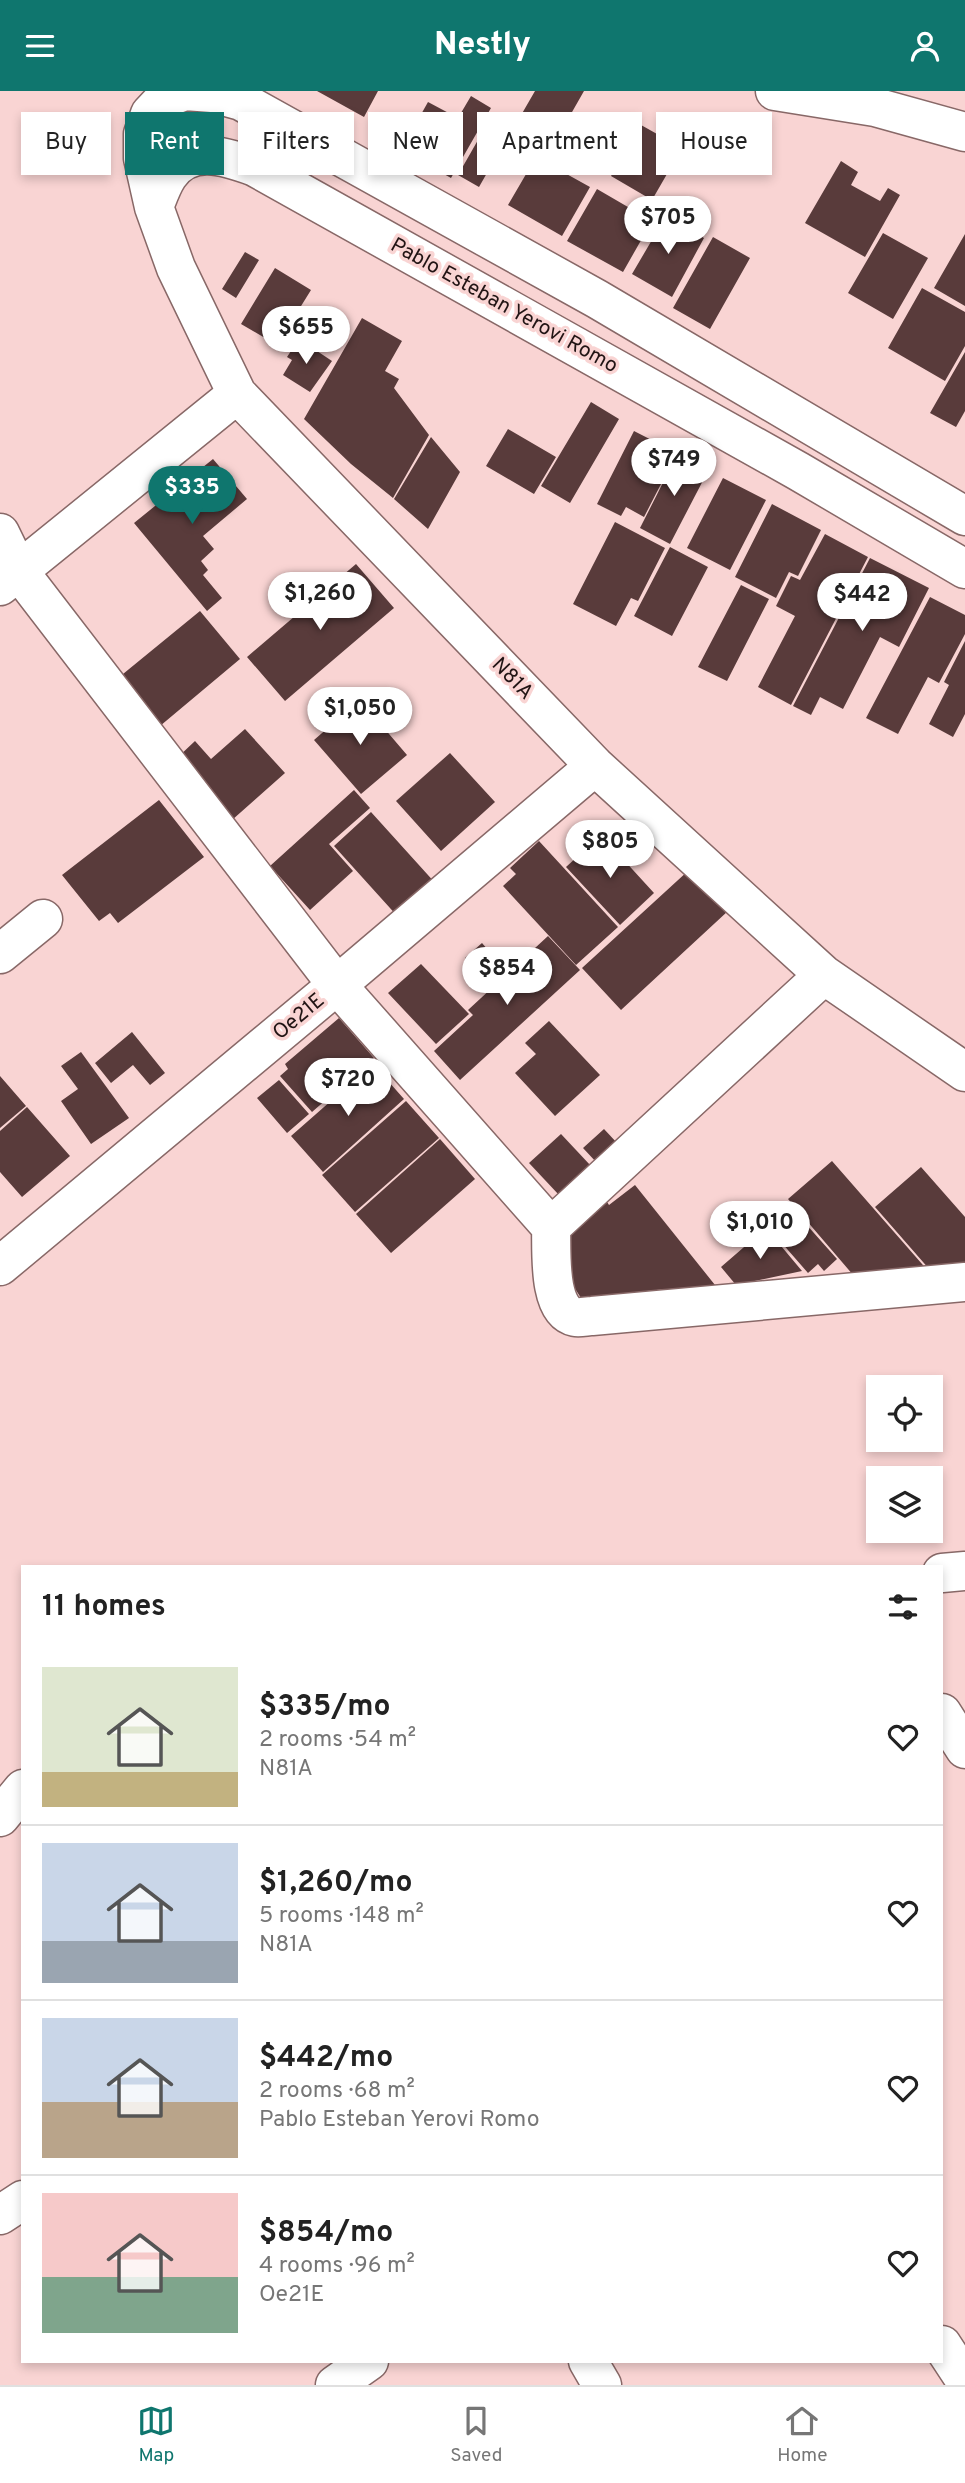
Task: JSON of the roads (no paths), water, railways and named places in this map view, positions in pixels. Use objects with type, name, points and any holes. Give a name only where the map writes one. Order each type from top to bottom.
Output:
[{"type":"street","points":[[775,91],[875,107],[965,132]]},
{"type":"street","points":[[154,207],[143,158],[143,134],[156,95],[212,93],[241,101],[597,299],[965,516]]},
{"type":"street","name":"Pablo Esteban Yerovi Romo","points":[[154,207],[169,175],[186,159],[204,154],[225,155],[255,167],[798,471],[965,569]]},
{"type":"street","name":"N81A","points":[[154,207],[176,268],[237,394],[595,766],[824,975],[965,1072]]},
{"type":"street","points":[[9,578],[237,394]]},
{"type":"street","points":[[0,533],[9,578],[337,985],[551,1227],[556,1300],[574,1317],[965,1282]]},
{"type":"street","name":"Oe21E","points":[[0,1266],[595,766]]},
{"type":"street","points":[[0,954],[43,919]]},
{"type":"street","points":[[551,1227],[824,975]]},
{"type":"street","points":[[943,1573],[965,1570]]},
{"type":"street","points":[[943,1715],[965,1749]]},
{"type":"street","points":[[0,1766],[21,1778]]},
{"type":"street","points":[[0,1817],[21,1791]]},
{"type":"street","points":[[0,2215],[21,2201]]},
{"type":"street","points":[[943,2347],[965,2380]]},
{"type":"street","points":[[335,2385],[366,2363]]},
{"type":"street","points":[[589,2363],[602,2385]]}]
